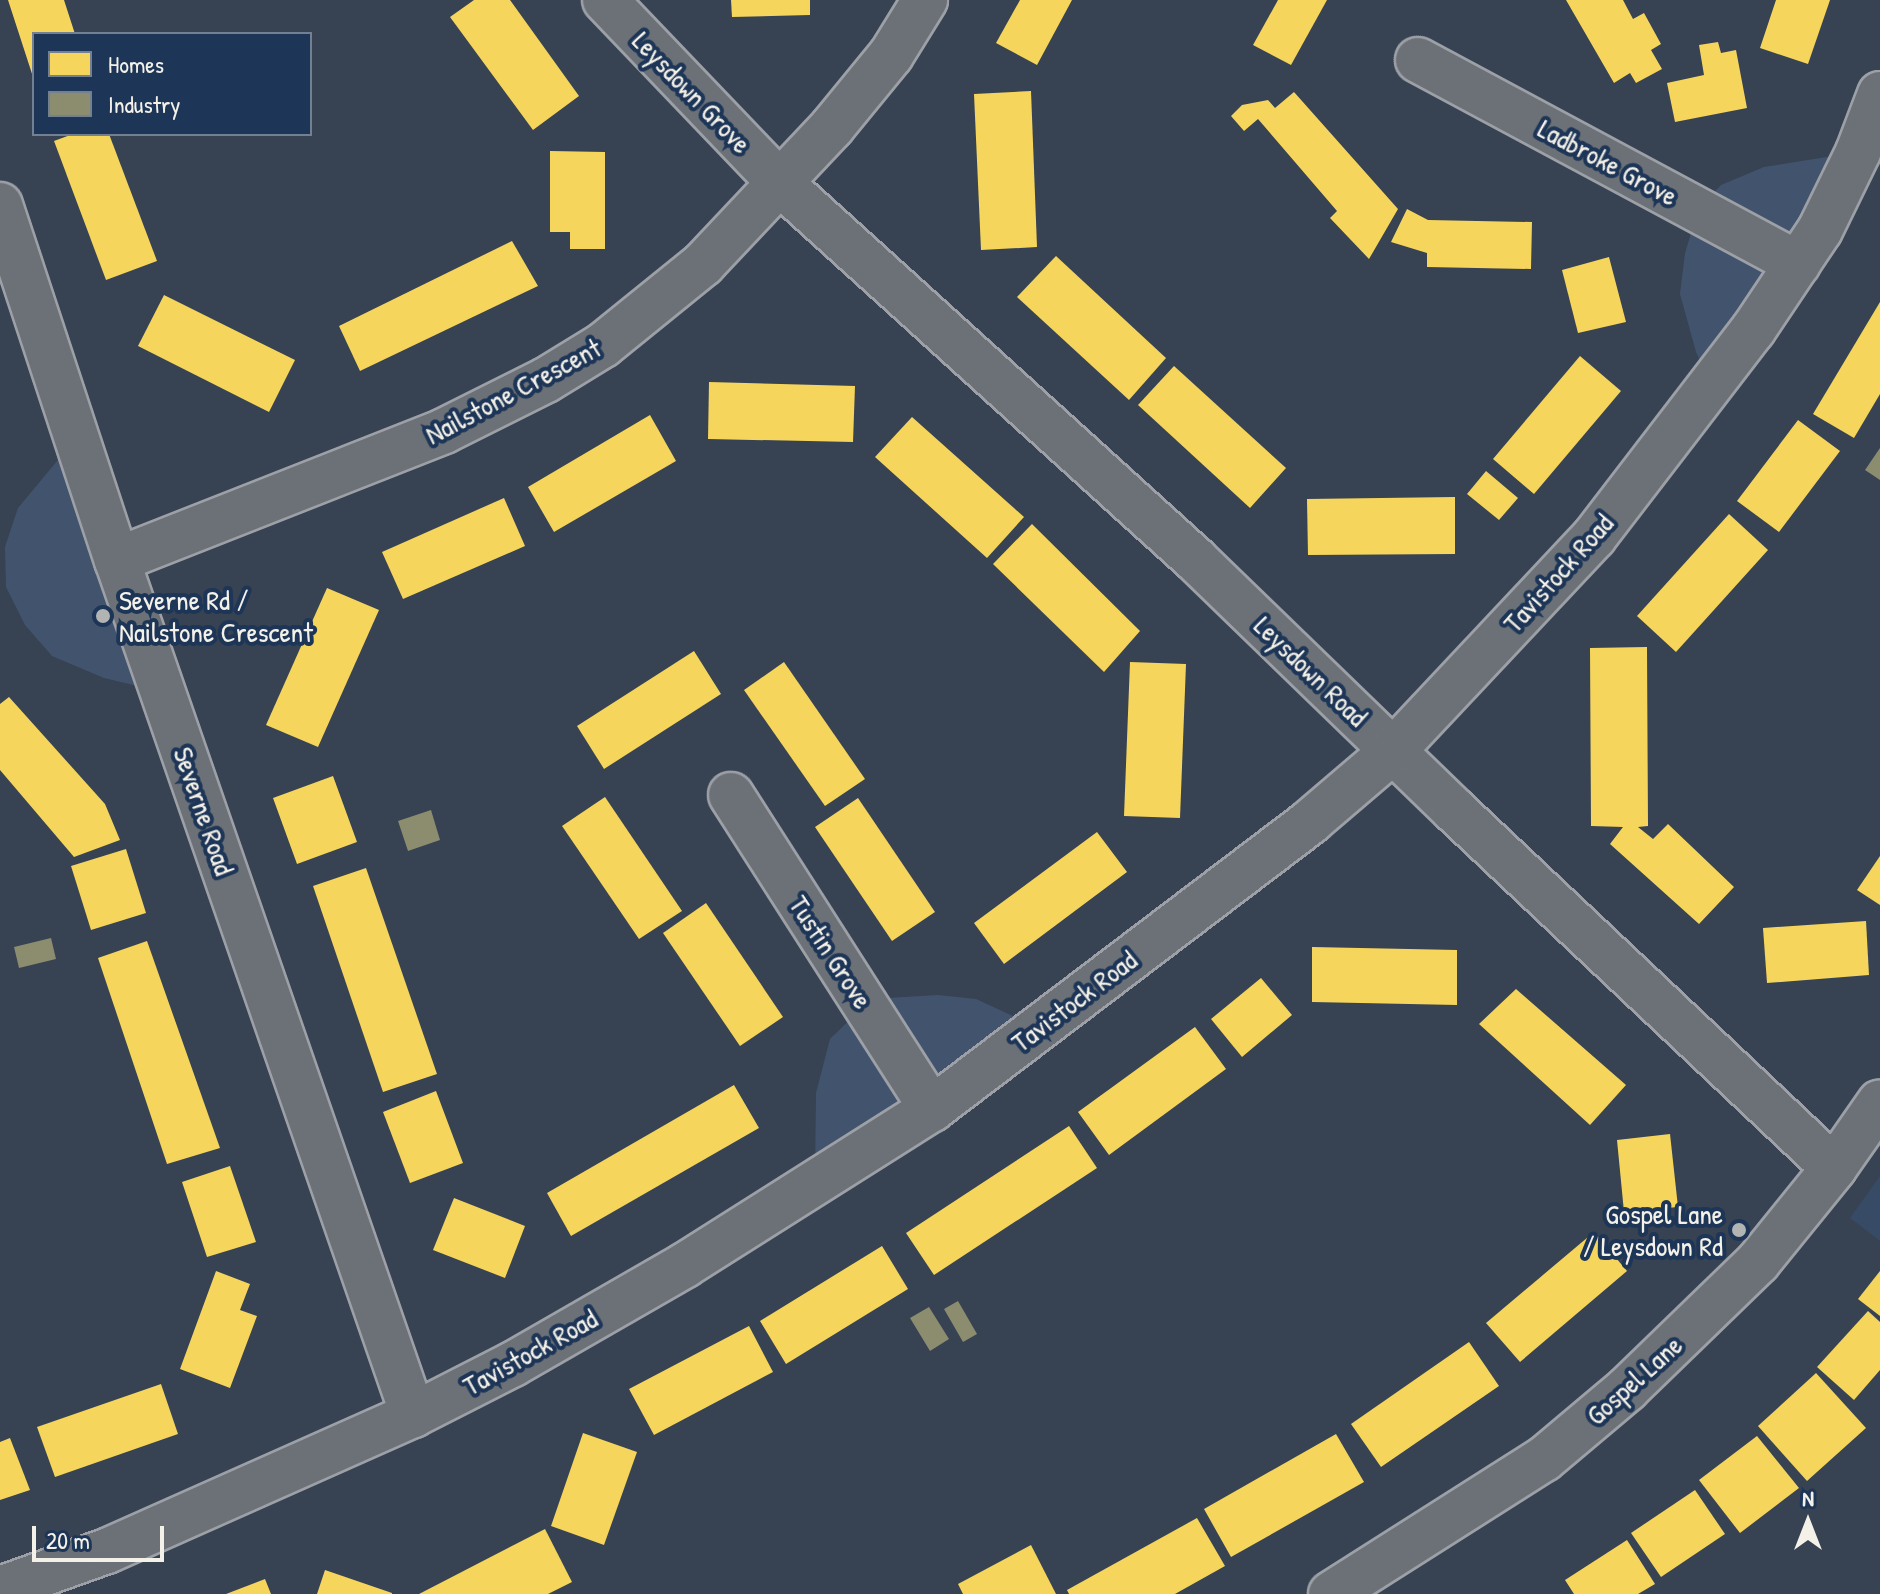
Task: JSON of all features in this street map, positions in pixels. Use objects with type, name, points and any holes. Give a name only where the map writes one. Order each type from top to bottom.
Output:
[{"type":"street","name":"Leysdown Grove","points":[[605,0],[780,183]]},
{"type":"street","name":"Nailstone Crescent","points":[[117,560],[444,431],[546,380],[603,345],[703,264],[780,183],[861,94],[891,55],[925,0]]},
{"type":"street","name":"Ladbroke Grove","points":[[1418,60],[1798,264]]},
{"type":"street","name":"Tavistock Road","points":[[0,1589],[107,1551],[413,1415],[513,1364],[685,1265],[932,1109],[1311,821],[1393,751],[1594,537],[1753,330],[1820,230],[1858,152],[1880,94]]},
{"type":"street","name":"Leysdown Road","points":[[780,183],[1196,560],[1834,1168]]},
{"type":"street","name":"Severne Road","points":[[0,205],[117,560],[413,1415]]},
{"type":"street","name":"Tustin Grove","points":[[731,795],[932,1109]]},
{"type":"street","name":"Gospel Lane","points":[[1331,1594],[1544,1459],[1627,1389],[1758,1262],[1834,1168],[1880,1102]]},
{"type":"shaded area","points":[[1858,152],[1711,385],[1696,352],[1680,294],[1685,253],[1698,210],[1721,185],[1764,167]]},
{"type":"shaded area","points":[[77,437],[163,692],[104,678],[52,656],[25,625],[6,587],[5,547],[18,508]]},
{"type":"shaded area","points":[[938,995],[976,999],[1039,1028],[815,1182],[816,1093],[830,1039],[865,1005],[887,998]]},
{"type":"shaded area","points":[[1880,1176],[1880,1241],[1850,1218]]},
{"type":"building: Homes","points":[[8,0],[64,0],[74,32],[32,32],[32,74]]},
{"type":"building: Homes","points":[[474,0],[510,0],[579,96],[533,130],[450,17]]},
{"type":"building: Homes","points":[[731,0],[810,0],[810,15],[732,17]]},
{"type":"building: Homes","points":[[1020,0],[1072,0],[1037,65],[996,43]]},
{"type":"building: Homes","points":[[1278,0],[1327,0],[1291,65],[1253,45]]},
{"type":"building: Homes","points":[[1566,0],[1623,0],[1633,19],[1644,13],[1661,44],[1651,50],[1662,69],[1636,83],[1630,73],[1614,83]]},
{"type":"building: Homes","points":[[1776,0],[1830,0],[1808,64],[1760,48]]},
{"type":"building: Homes","points":[[1718,42],[1721,53],[1736,50],[1747,108],[1675,122],[1667,83],[1704,75],[1699,45]]},
{"type":"building: Homes","points":[[1031,91],[1037,247],[981,250],[974,94]]},
{"type":"building: Homes","points":[[1294,92],[1398,209],[1369,259],[1330,218],[1337,211],[1258,119],[1244,131],[1231,116],[1242,105],[1268,100],[1275,108]]},
{"type":"building: Homes","points":[[68,136],[110,136],[157,261],[106,280],[54,141]]},
{"type":"building: Homes","points":[[550,151],[605,152],[605,249],[570,249],[570,232],[550,232]]},
{"type":"building: Homes","points":[[1407,209],[1428,220],[1532,222],[1531,269],[1427,267],[1427,253],[1391,242]]},
{"type":"building: Homes","points":[[512,241],[538,286],[360,371],[339,326]]},
{"type":"building: Homes","points":[[1056,256],[1166,358],[1129,400],[1017,297]]},
{"type":"building: Homes","points":[[1609,257],[1626,322],[1578,333],[1562,270]]},
{"type":"building: Homes","points":[[164,295],[295,360],[269,412],[138,346]]},
{"type":"building: Homes","points":[[1880,302],[1880,394],[1854,438],[1813,414]]},
{"type":"building: Homes","points":[[1580,356],[1621,391],[1534,494],[1493,459]]},
{"type":"building: Homes","points":[[1174,366],[1286,468],[1250,508],[1138,405]]},
{"type":"building: Homes","points":[[709,382],[855,386],[853,442],[708,439]]},
{"type":"building: Homes","points":[[650,415],[676,461],[554,532],[528,487]]},
{"type":"building: Homes","points":[[912,417],[1024,517],[987,558],[875,457]]},
{"type":"building: Homes","points":[[1798,420],[1840,451],[1779,532],[1737,501]]},
{"type":"building: Homes","points":[[1486,471],[1518,498],[1499,520],[1467,494]]},
{"type":"building: Homes","points":[[1455,497],[1455,554],[1308,555],[1307,499]]},
{"type":"building: Homes","points":[[504,498],[525,546],[403,599],[382,552]]},
{"type":"building: Homes","points":[[1729,514],[1768,550],[1676,652],[1637,616]]},
{"type":"building: Homes","points":[[1032,524],[1140,631],[1104,672],[993,564]]},
{"type":"building: Homes","points":[[327,588],[379,610],[318,747],[266,725]]},
{"type":"building: Homes","points":[[1647,647],[1648,826],[1638,827],[1653,839],[1668,824],[1734,887],[1699,924],[1610,844],[1623,827],[1591,826],[1590,648]]},
{"type":"building: Homes","points":[[694,651],[721,694],[604,769],[577,726]]},
{"type":"building: Homes","points":[[784,662],[865,779],[825,806],[744,690]]},
{"type":"building: Homes","points":[[1130,662],[1186,664],[1180,818],[1124,816]]},
{"type":"building: Homes","points":[[9,697],[105,804],[120,840],[74,857],[0,770],[0,704]]},
{"type":"building: Homes","points":[[333,776],[357,842],[297,864],[273,798]]},
{"type":"building: Homes","points":[[605,797],[682,911],[639,939],[562,826]]},
{"type":"building: Homes","points":[[858,798],[935,912],[892,941],[815,827]]},
{"type":"building: Homes","points":[[1097,832],[1127,872],[1004,964],[974,923]]},
{"type":"building: Homes","points":[[126,849],[146,913],[91,930],[71,866]]},
{"type":"building: Homes","points":[[1880,856],[1880,905],[1857,890]]},
{"type":"building: Homes","points":[[366,868],[437,1074],[383,1092],[313,886]]},
{"type":"building: Homes","points":[[706,903],[783,1017],[740,1046],[663,933]]},
{"type":"building: Homes","points":[[1866,921],[1869,975],[1767,983],[1763,928]]},
{"type":"building: Homes","points":[[147,941],[220,1148],[167,1164],[98,958]]},
{"type":"building: Homes","points":[[1312,947],[1457,950],[1457,1005],[1312,1002]]},
{"type":"building: Homes","points":[[1261,978],[1292,1015],[1242,1057],[1211,1019]]},
{"type":"building: Homes","points":[[1516,989],[1626,1085],[1590,1125],[1479,1024]]},
{"type":"building: Homes","points":[[1195,1027],[1226,1069],[1109,1155],[1078,1112]]},
{"type":"building: Homes","points":[[734,1085],[759,1128],[571,1236],[547,1193]]},
{"type":"building: Homes","points":[[436,1091],[463,1163],[410,1183],[383,1112]]},
{"type":"building: Homes","points":[[1069,1126],[1097,1168],[934,1275],[906,1233]]},
{"type":"building: Homes","points":[[1670,1134],[1678,1207],[1624,1212],[1617,1140]]},
{"type":"building: Homes","points":[[230,1166],[256,1242],[207,1257],[182,1182]]},
{"type":"building: Homes","points":[[454,1198],[525,1226],[505,1278],[433,1250]]},
{"type":"building: Homes","points":[[1594,1232],[1627,1271],[1520,1362],[1486,1323]]},
{"type":"building: Homes","points":[[882,1246],[908,1289],[786,1364],[760,1321]]},
{"type":"building: Homes","points":[[216,1271],[250,1284],[240,1310],[257,1316],[230,1388],[180,1369]]},
{"type":"building: Homes","points":[[1880,1271],[1880,1316],[1858,1299]]},
{"type":"building: Homes","points":[[1868,1311],[1880,1322],[1880,1370],[1854,1400],[1817,1367]]},
{"type":"building: Homes","points":[[749,1326],[773,1372],[654,1435],[629,1389]]},
{"type":"building: Homes","points":[[1469,1342],[1499,1386],[1381,1467],[1351,1424]]},
{"type":"building: Homes","points":[[1816,1373],[1866,1428],[1807,1481],[1758,1426]]},
{"type":"building: Homes","points":[[161,1384],[178,1434],[55,1477],[37,1427]]},
{"type":"building: Homes","points":[[583,1433],[637,1452],[604,1545],[551,1526]]},
{"type":"building: Homes","points":[[1336,1434],[1364,1482],[1231,1557],[1204,1509]]},
{"type":"building: Homes","points":[[1757,1436],[1799,1488],[1740,1533],[1699,1480]]},
{"type":"building: Homes","points":[[10,1438],[30,1490],[0,1500],[0,1442]]},
{"type":"building: Homes","points":[[1695,1490],[1725,1534],[1661,1577],[1631,1533]]},
{"type":"building: Homes","points":[[1197,1518],[1225,1566],[1175,1594],[1069,1594],[1067,1590]]},
{"type":"building: Homes","points":[[545,1529],[572,1582],[548,1594],[419,1594]]},
{"type":"building: Homes","points":[[1627,1540],[1655,1584],[1638,1594],[1574,1594],[1565,1580]]},
{"type":"building: Homes","points":[[1031,1545],[1056,1594],[963,1594],[958,1584]]},
{"type":"building: Homes","points":[[325,1570],[392,1593],[392,1594],[317,1594]]},
{"type":"building: Homes","points":[[265,1579],[271,1594],[226,1594]]},
{"type":"building: Industry","points":[[1880,448],[1880,480],[1865,470]]},
{"type":"building: Industry","points":[[431,810],[440,840],[408,851],[398,821]]},
{"type":"building: Industry","points":[[51,938],[56,959],[19,968],[14,947]]},
{"type":"building: Industry","points":[[958,1301],[977,1334],[963,1342],[944,1309]]},
{"type":"building: Industry","points":[[929,1307],[949,1339],[930,1351],[910,1318]]},
{"type":"place","name":"Severne Rd / Nailstone Crescent","points":[[103,616]]},
{"type":"place","name":"Gospel Lane / Leysdown Rd","points":[[1739,1230]]}]
